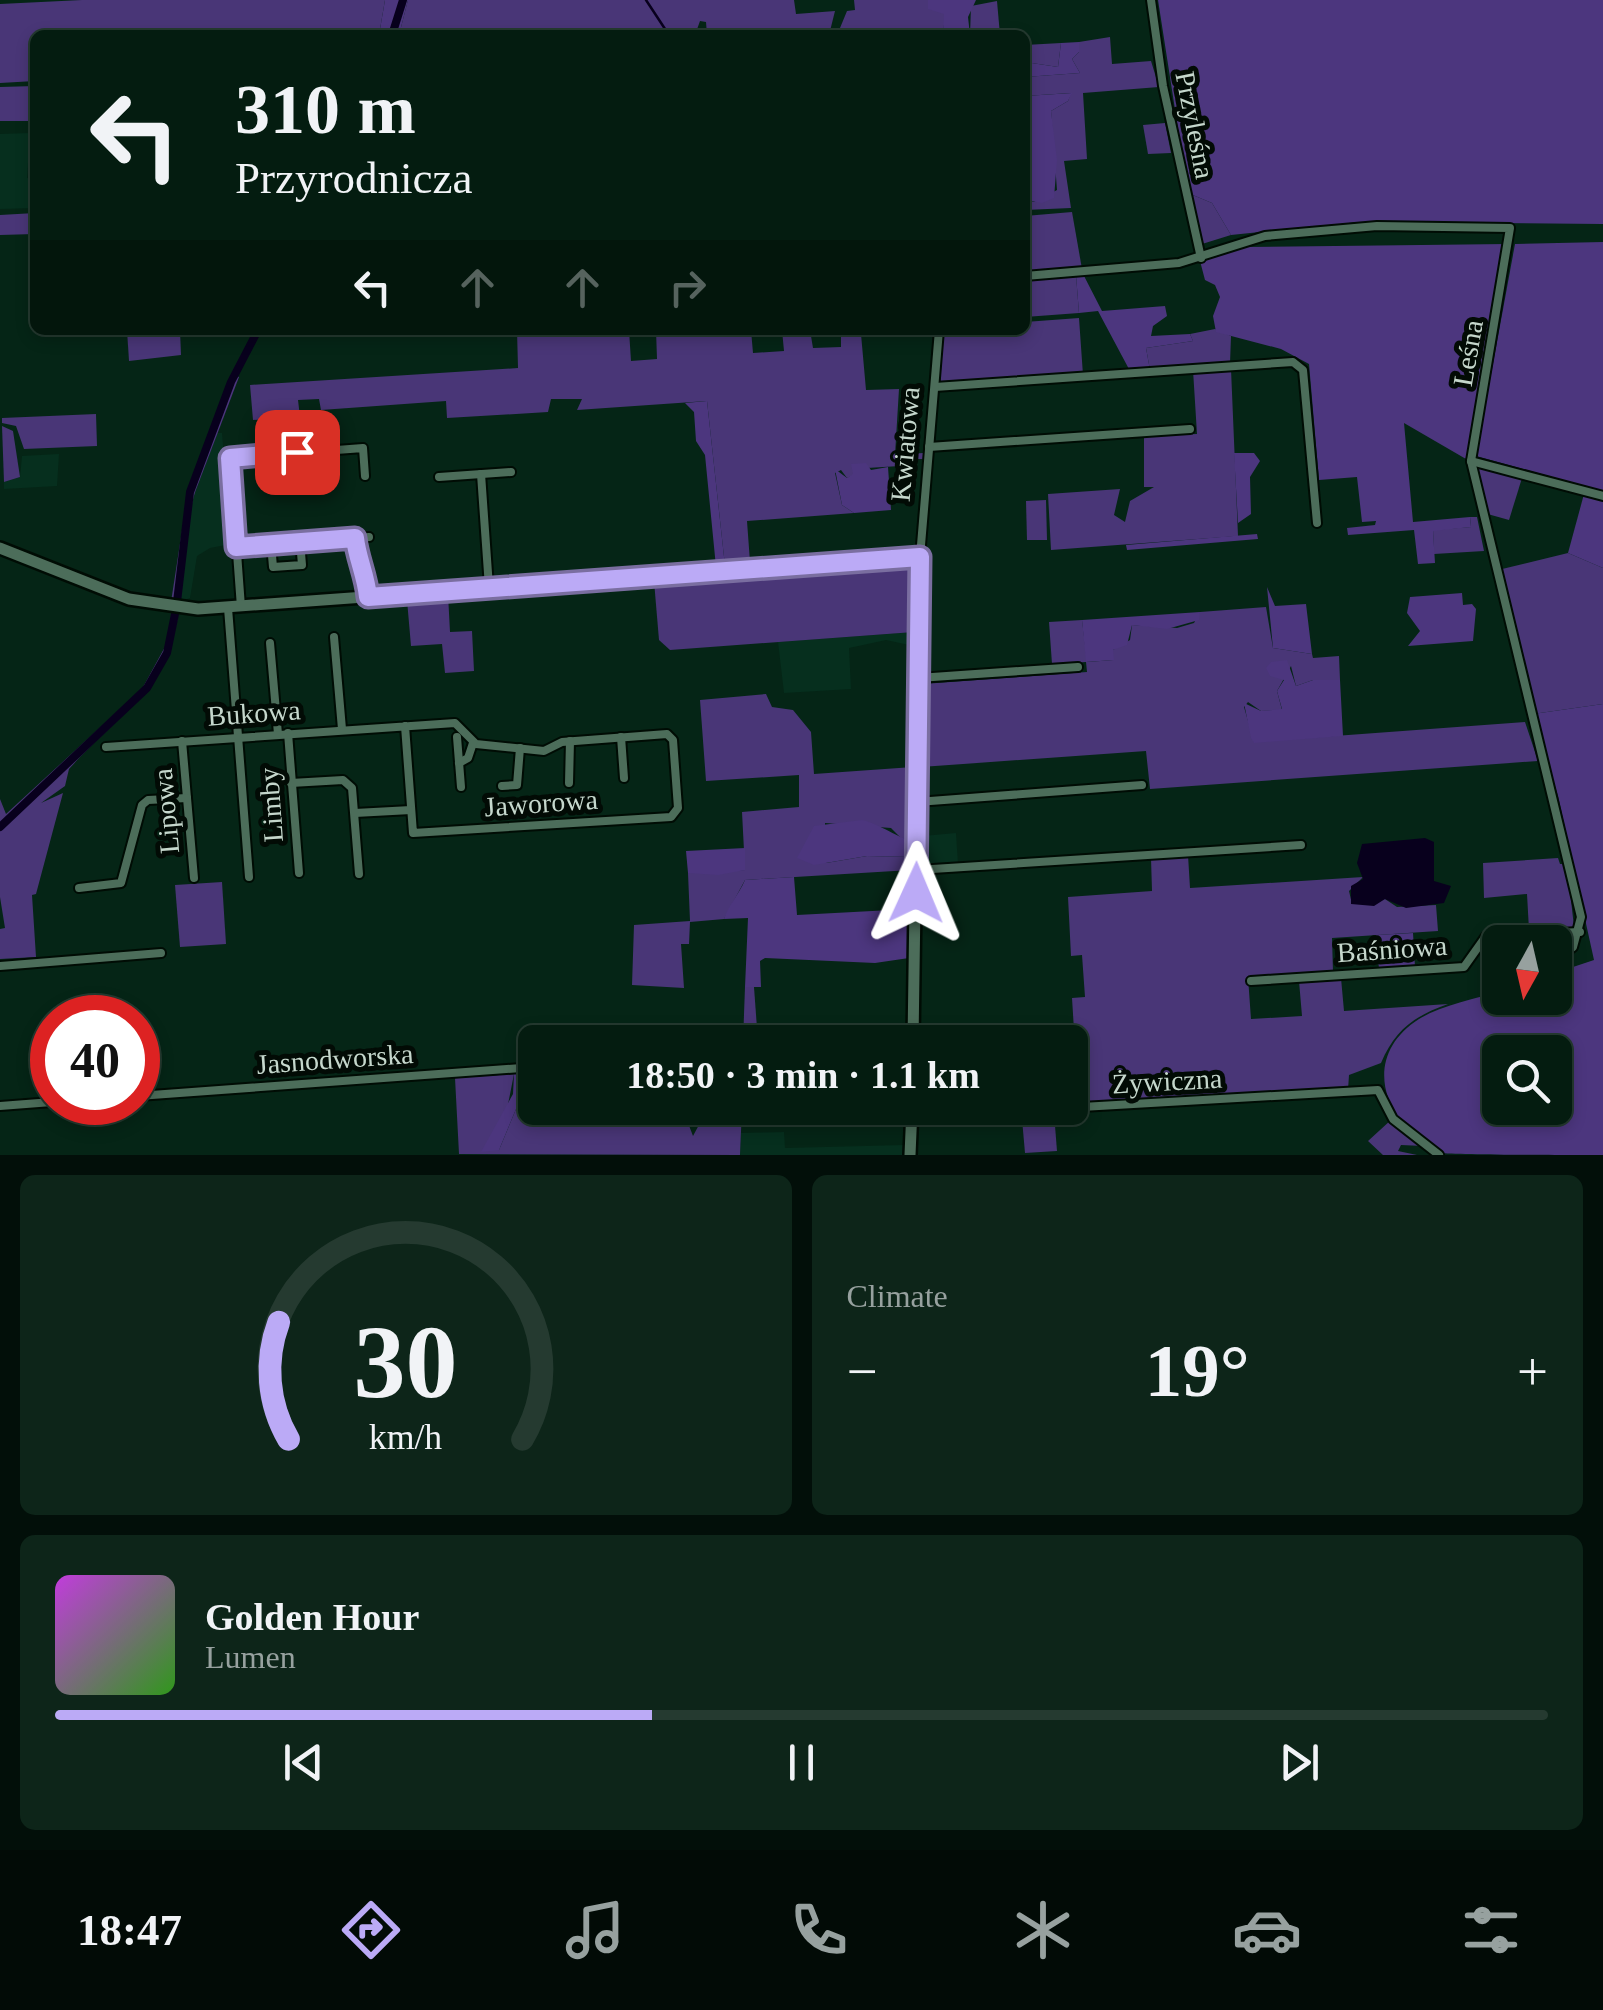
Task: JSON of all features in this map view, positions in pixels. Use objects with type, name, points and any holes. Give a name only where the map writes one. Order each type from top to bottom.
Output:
[{"type":"street","name":"Przyleśna","points":[[1151,0],[1163,86],[1200,258]]},
{"type":"street","name":"Leśna","points":[[1030,276],[1160,266],[1200,258],[1265,236],[1377,226],[1510,228],[1470,462],[1538,750],[1559,812],[1581,918],[1580,932]]},
{"type":"street","name":"Kwiatowa","points":[[914,1025],[920,557],[939,335]]},
{"type":"street","points":[[935,386],[1294,362],[1304,370],[1317,523]]},
{"type":"street","points":[[930,446],[1190,429]]},
{"type":"street","points":[[248,877],[230,635],[236,608],[231,457],[363,448],[366,476]]},
{"type":"street","points":[[1470,462],[1603,496]]},
{"type":"street","points":[[439,477],[511,472]]},
{"type":"street","points":[[480,474],[489,587]]},
{"type":"street","points":[[236,547],[369,536]]},
{"type":"street","points":[[355,538],[356,553],[365,566],[368,597]]},
{"type":"street","points":[[271,544],[274,567],[302,565],[300,542]]},
{"type":"street","points":[[0,548],[128,599],[179,609],[920,557]]},
{"type":"street","points":[[334,637],[342,729]]},
{"type":"street","name":"Limby","points":[[270,643],[292,783],[298,873]]},
{"type":"street","points":[[918,678],[1078,668]]},
{"type":"street","name":"Bukowa","points":[[106,747],[455,723],[473,743]]},
{"type":"street","points":[[355,813],[411,810],[405,726]]},
{"type":"street","points":[[456,737],[461,787]]},
{"type":"street","points":[[458,763],[468,758],[473,743],[548,750],[570,741],[621,737],[624,778]]},
{"type":"street","name":"Jaworowa","points":[[411,810],[413,833],[672,817],[678,808],[671,737],[621,737]]},
{"type":"street","name":"Lipowa","points":[[182,741],[194,878]]},
{"type":"street","points":[[569,783],[570,741]]},
{"type":"street","points":[[502,786],[517,785],[520,748]]},
{"type":"street","points":[[292,783],[348,783],[355,813],[360,874]]},
{"type":"street","points":[[917,802],[1142,785]]},
{"type":"street","points":[[79,888],[121,883],[142,805],[148,800],[187,798]]},
{"type":"street","points":[[917,870],[1300,846]]},
{"type":"street","points":[[1572,947],[1580,932]]},
{"type":"street","name":"Baśniowa","points":[[1251,981],[1464,967],[1486,936],[1580,932]]},
{"type":"street","points":[[0,966],[161,953]]},
{"type":"street","name":"Jasnodworska","points":[[160,1094],[518,1068]]},
{"type":"street","name":"Żywiczna","points":[[1088,1107],[1378,1090],[1394,1119],[1439,1155]]},
{"type":"street","points":[[0,1106],[30,1104]]},
{"type":"street","points":[[910,1155],[911,1125]]},
{"type":"shaded area","points":[[82,0],[385,0],[380,30],[30,30],[30,81],[0,83],[0,4]]},
{"type":"shaded area","points":[[385,0],[408,0],[400,30],[380,30]]},
{"type":"shaded area","points":[[408,0],[794,0],[796,14],[835,11],[830,30],[707,30],[706,22],[700,21],[697,30],[400,30]]},
{"type":"shaded area","points":[[854,0],[928,0],[945,14],[943,30],[842,30],[847,11],[855,10]]},
{"type":"shaded area","points":[[928,0],[976,0],[968,17],[969,30],[943,30],[944,14],[928,9]]},
{"type":"shaded area","points":[[1158,0],[1603,0],[1603,224],[1359,222],[1231,235],[1212,203],[1188,193]]},
{"type":"shaded area","points":[[997,1],[1000,30],[970,30],[971,6]]},
{"type":"shaded area","points":[[1110,37],[1112,64],[1151,61],[1159,87],[1083,93],[1087,159],[1064,161],[1071,208],[1030,210],[1030,201],[1057,190],[1051,111],[1068,101],[1071,93],[1030,96],[1030,77],[1080,73],[1072,59],[1079,52],[1079,42]]},
{"type":"shaded area","points":[[1079,42],[1079,52],[1072,59],[1080,73],[1030,77],[1030,63],[1058,67],[1061,43]]},
{"type":"shaded area","points":[[1061,43],[1058,67],[1030,63],[1030,45]]},
{"type":"shaded area","points":[[30,86],[30,121],[0,121],[0,87]]},
{"type":"shaded area","points":[[1072,93],[1068,101],[1051,111],[1057,160],[1054,198],[1042,203],[1030,201],[1030,96]]},
{"type":"shaded area","points":[[1165,123],[1171,153],[1148,154],[1143,125]]},
{"type":"shaded area","points":[[30,133],[30,208],[0,209],[0,134]]},
{"type":"shaded area","points":[[1188,193],[1212,203],[1231,235],[1202,244]]},
{"type":"shaded area","points":[[1072,212],[1082,269],[1030,273],[1030,216]]},
{"type":"shaded area","points":[[30,213],[30,234],[0,235],[0,215]]},
{"type":"shaded area","points":[[1603,242],[1603,491],[1476,456],[1515,244]]},
{"type":"shaded area","points":[[1507,244],[1466,459],[1404,423],[1413,522],[1470,517],[1471,527],[1433,531],[1435,563],[1418,564],[1414,530],[1348,535],[1347,528],[1375,525],[1376,521],[1362,522],[1357,477],[1319,480],[1309,364],[1281,349],[1216,332],[1213,316],[1220,297],[1215,285],[1205,280],[1200,261],[1246,247]]},
{"type":"shaded area","points":[[1083,274],[1102,311],[1165,306],[1167,316],[1153,326],[1151,336],[1190,334],[1193,341],[1146,348],[1150,370],[1130,371],[1098,311],[1079,313],[1076,275]]},
{"type":"shaded area","points":[[1076,275],[1079,313],[1030,317],[1030,279]]},
{"type":"shaded area","points":[[1079,318],[1083,375],[940,384],[944,335],[1030,335],[1030,322]]},
{"type":"shaded area","points":[[1215,329],[1231,336],[1230,364],[1150,370],[1146,348],[1193,341],[1190,334]]},
{"type":"shaded area","points":[[127,335],[180,335],[181,355],[129,361]]},
{"type":"shaded area","points":[[517,335],[629,335],[631,361],[657,359],[656,335],[751,335],[753,353],[784,351],[782,335],[810,335],[813,348],[841,347],[841,335],[861,335],[866,390],[899,389],[895,455],[923,453],[923,459],[916,459],[916,465],[867,468],[847,478],[841,470],[835,473],[842,505],[854,513],[747,521],[750,562],[725,566],[707,401],[577,410],[582,399],[551,399],[548,412],[447,418],[446,401],[321,410],[319,399],[298,400],[300,417],[253,420],[250,385],[518,368]]},
{"type":"shaded area","points":[[1231,369],[1238,536],[1051,550],[1048,494],[1120,489],[1114,515],[1125,522],[1130,501],[1154,487],[1144,487],[1144,436],[1197,434],[1193,370]]},
{"type":"shaded area","points":[[233,374],[239,377],[197,487],[189,485]]},
{"type":"shaded area","points":[[707,401],[725,566],[716,567],[705,455],[696,441],[694,412],[685,403]]},
{"type":"shaded area","points":[[96,414],[97,446],[24,449],[16,426],[2,423],[2,418]]},
{"type":"shaded area","points":[[2,426],[13,431],[20,477],[4,482]]},
{"type":"shaded area","points":[[217,433],[222,433],[231,544],[210,548],[197,556],[190,598],[180,602],[192,499]]},
{"type":"shaded area","points":[[1234,453],[1254,453],[1260,461],[1250,477],[1251,514],[1238,523]]},
{"type":"shaded area","points":[[59,454],[57,486],[4,489],[4,482],[20,477],[22,456]]},
{"type":"shaded area","points":[[866,463],[871,470],[888,467],[891,510],[854,513],[842,505],[835,469],[847,478],[853,474],[851,464]]},
{"type":"shaded area","points":[[1477,465],[1522,478],[1509,520],[1484,513]]},
{"type":"shaded area","points":[[189,485],[197,487],[180,602],[171,602]]},
{"type":"shaded area","points":[[1584,494],[1603,501],[1603,568],[1568,553]]},
{"type":"shaded area","points":[[1046,500],[1047,540],[1027,540],[1026,501]]},
{"type":"shaded area","points":[[1470,517],[1477,517],[1484,551],[1434,554],[1433,530],[1471,527]]},
{"type":"shaded area","points":[[1257,534],[1258,539],[1127,550],[1126,545]]},
{"type":"shaded area","points":[[1568,553],[1603,568],[1603,704],[1533,714],[1498,570]]},
{"type":"shaded area","points":[[905,564],[914,572],[914,632],[670,650],[659,640],[654,581]]},
{"type":"shaded area","points":[[1267,587],[1275,606],[1306,604],[1312,654],[1273,648]]},
{"type":"shaded area","points":[[1462,593],[1463,605],[1472,604],[1476,609],[1473,641],[1408,646],[1420,631],[1407,613],[1410,597]]},
{"type":"shaded area","points":[[448,594],[450,632],[472,631],[474,671],[445,673],[442,644],[411,646],[407,600]]},
{"type":"shaded area","points":[[1266,607],[1273,648],[1312,654],[1313,658],[1339,656],[1340,680],[1313,680],[1296,686],[1291,666],[1277,691],[1282,710],[1261,711],[1248,702],[1244,707],[1254,742],[1525,722],[1538,761],[1150,789],[1146,751],[921,767],[923,684],[1087,672],[1086,662],[1052,664],[1049,622],[1082,620],[1087,662],[1113,660],[1113,650],[1130,640],[1132,625],[1177,628],[1194,623],[1200,612]]},
{"type":"shaded area","points":[[1200,612],[1199,620],[1167,629],[1132,625],[1127,645],[1113,650],[1114,660],[1086,662],[1082,620]]},
{"type":"shaded area","points":[[172,613],[178,617],[171,643],[150,684],[69,769],[65,786],[41,803],[63,793],[36,894],[32,895],[36,957],[0,959],[0,929],[5,928],[0,897],[0,799],[6,814],[142,689],[166,645]]},
{"type":"shaded area","points":[[914,632],[909,645],[886,640],[849,648],[851,689],[784,693],[778,642]]},
{"type":"shaded area","points":[[1287,660],[1296,686],[1313,680],[1340,680],[1343,736],[1254,743],[1244,703],[1261,711],[1282,709],[1277,691],[1284,680],[1270,676],[1266,668],[1271,662]]},
{"type":"shaded area","points":[[766,694],[772,707],[793,710],[811,732],[814,774],[913,767],[912,841],[903,840],[891,828],[825,823],[826,863],[867,856],[912,857],[911,870],[745,880],[724,919],[690,922],[689,944],[681,944],[684,988],[632,985],[634,925],[690,921],[688,873],[745,870],[742,812],[799,807],[799,775],[706,781],[700,700]]},
{"type":"shaded area","points":[[1603,704],[1603,1155],[1440,1153],[1405,1126],[1386,1090],[1384,1071],[1400,1035],[1428,1014],[1482,996],[1482,1015],[1572,1015],[1572,967],[1594,960],[1558,796],[1533,714]]},
{"type":"shaded area","points":[[862,820],[912,841],[912,857],[867,856],[814,865],[797,858],[814,826]]},
{"type":"shaded area","points":[[956,833],[958,864],[922,866],[923,836]]},
{"type":"shaded area","points":[[1425,838],[1434,842],[1434,881],[1451,886],[1444,903],[1406,908],[1385,899],[1374,906],[1351,904],[1351,886],[1363,879],[1357,863],[1362,844]]},
{"type":"shaded area","points":[[745,848],[745,870],[718,875],[688,873],[686,851]]},
{"type":"shaded area","points":[[1188,855],[1190,888],[1363,877],[1349,891],[1352,904],[1385,899],[1397,907],[1436,905],[1438,931],[1332,938],[1333,972],[1248,977],[1251,1019],[1302,1016],[1299,981],[1341,978],[1344,1011],[1448,1004],[1407,1026],[1381,1063],[1349,1075],[1348,1090],[1088,1104],[1088,1025],[1074,1025],[1072,998],[1085,997],[1082,955],[1071,956],[1068,897],[1152,891],[1151,858]]},
{"type":"shaded area","points":[[1558,858],[1560,864],[1567,864],[1574,927],[1529,925],[1527,894],[1484,898],[1483,863]]},
{"type":"shaded area","points":[[794,877],[797,915],[910,909],[909,958],[875,963],[765,958],[760,961],[761,987],[745,987],[748,918],[724,919],[726,914],[745,880]]},
{"type":"shaded area","points":[[222,882],[226,944],[180,947],[175,885]]},
{"type":"shaded area","points":[[1413,933],[1415,967],[1379,969],[1376,935]]},
{"type":"shaded area","points":[[745,987],[754,987],[757,1025],[744,1025]]},
{"type":"shaded area","points":[[514,1074],[499,1150],[518,1104],[518,1125],[689,1125],[693,1136],[699,1125],[741,1125],[740,1155],[459,1154],[455,1078]]},
{"type":"shaded area","points":[[514,1074],[518,1074],[518,1104],[499,1150],[481,1152],[513,1094]]},
{"type":"shaded area","points":[[1391,1120],[1423,1146],[1401,1145],[1398,1151],[1417,1155],[1383,1155],[1368,1141]]},
{"type":"shaded area","points":[[1023,1125],[1055,1125],[1057,1151],[1025,1153]]},
{"type":"shaded area","points":[[784,1132],[785,1148],[905,1145],[905,1155],[740,1155],[741,1133]]},
{"type":"waterway","points":[[394,30],[403,0]]},
{"type":"waterway","points":[[646,0],[666,30]]},
{"type":"waterway","points":[[177,602],[190,492],[231,382],[255,335]]},
{"type":"waterway","points":[[0,827],[147,688],[167,653],[175,614]]},
{"type":"route","points":[[297,452],[230,458],[236,547],[355,538],[356,553],[365,566],[368,597],[920,557],[916,893]]}]
